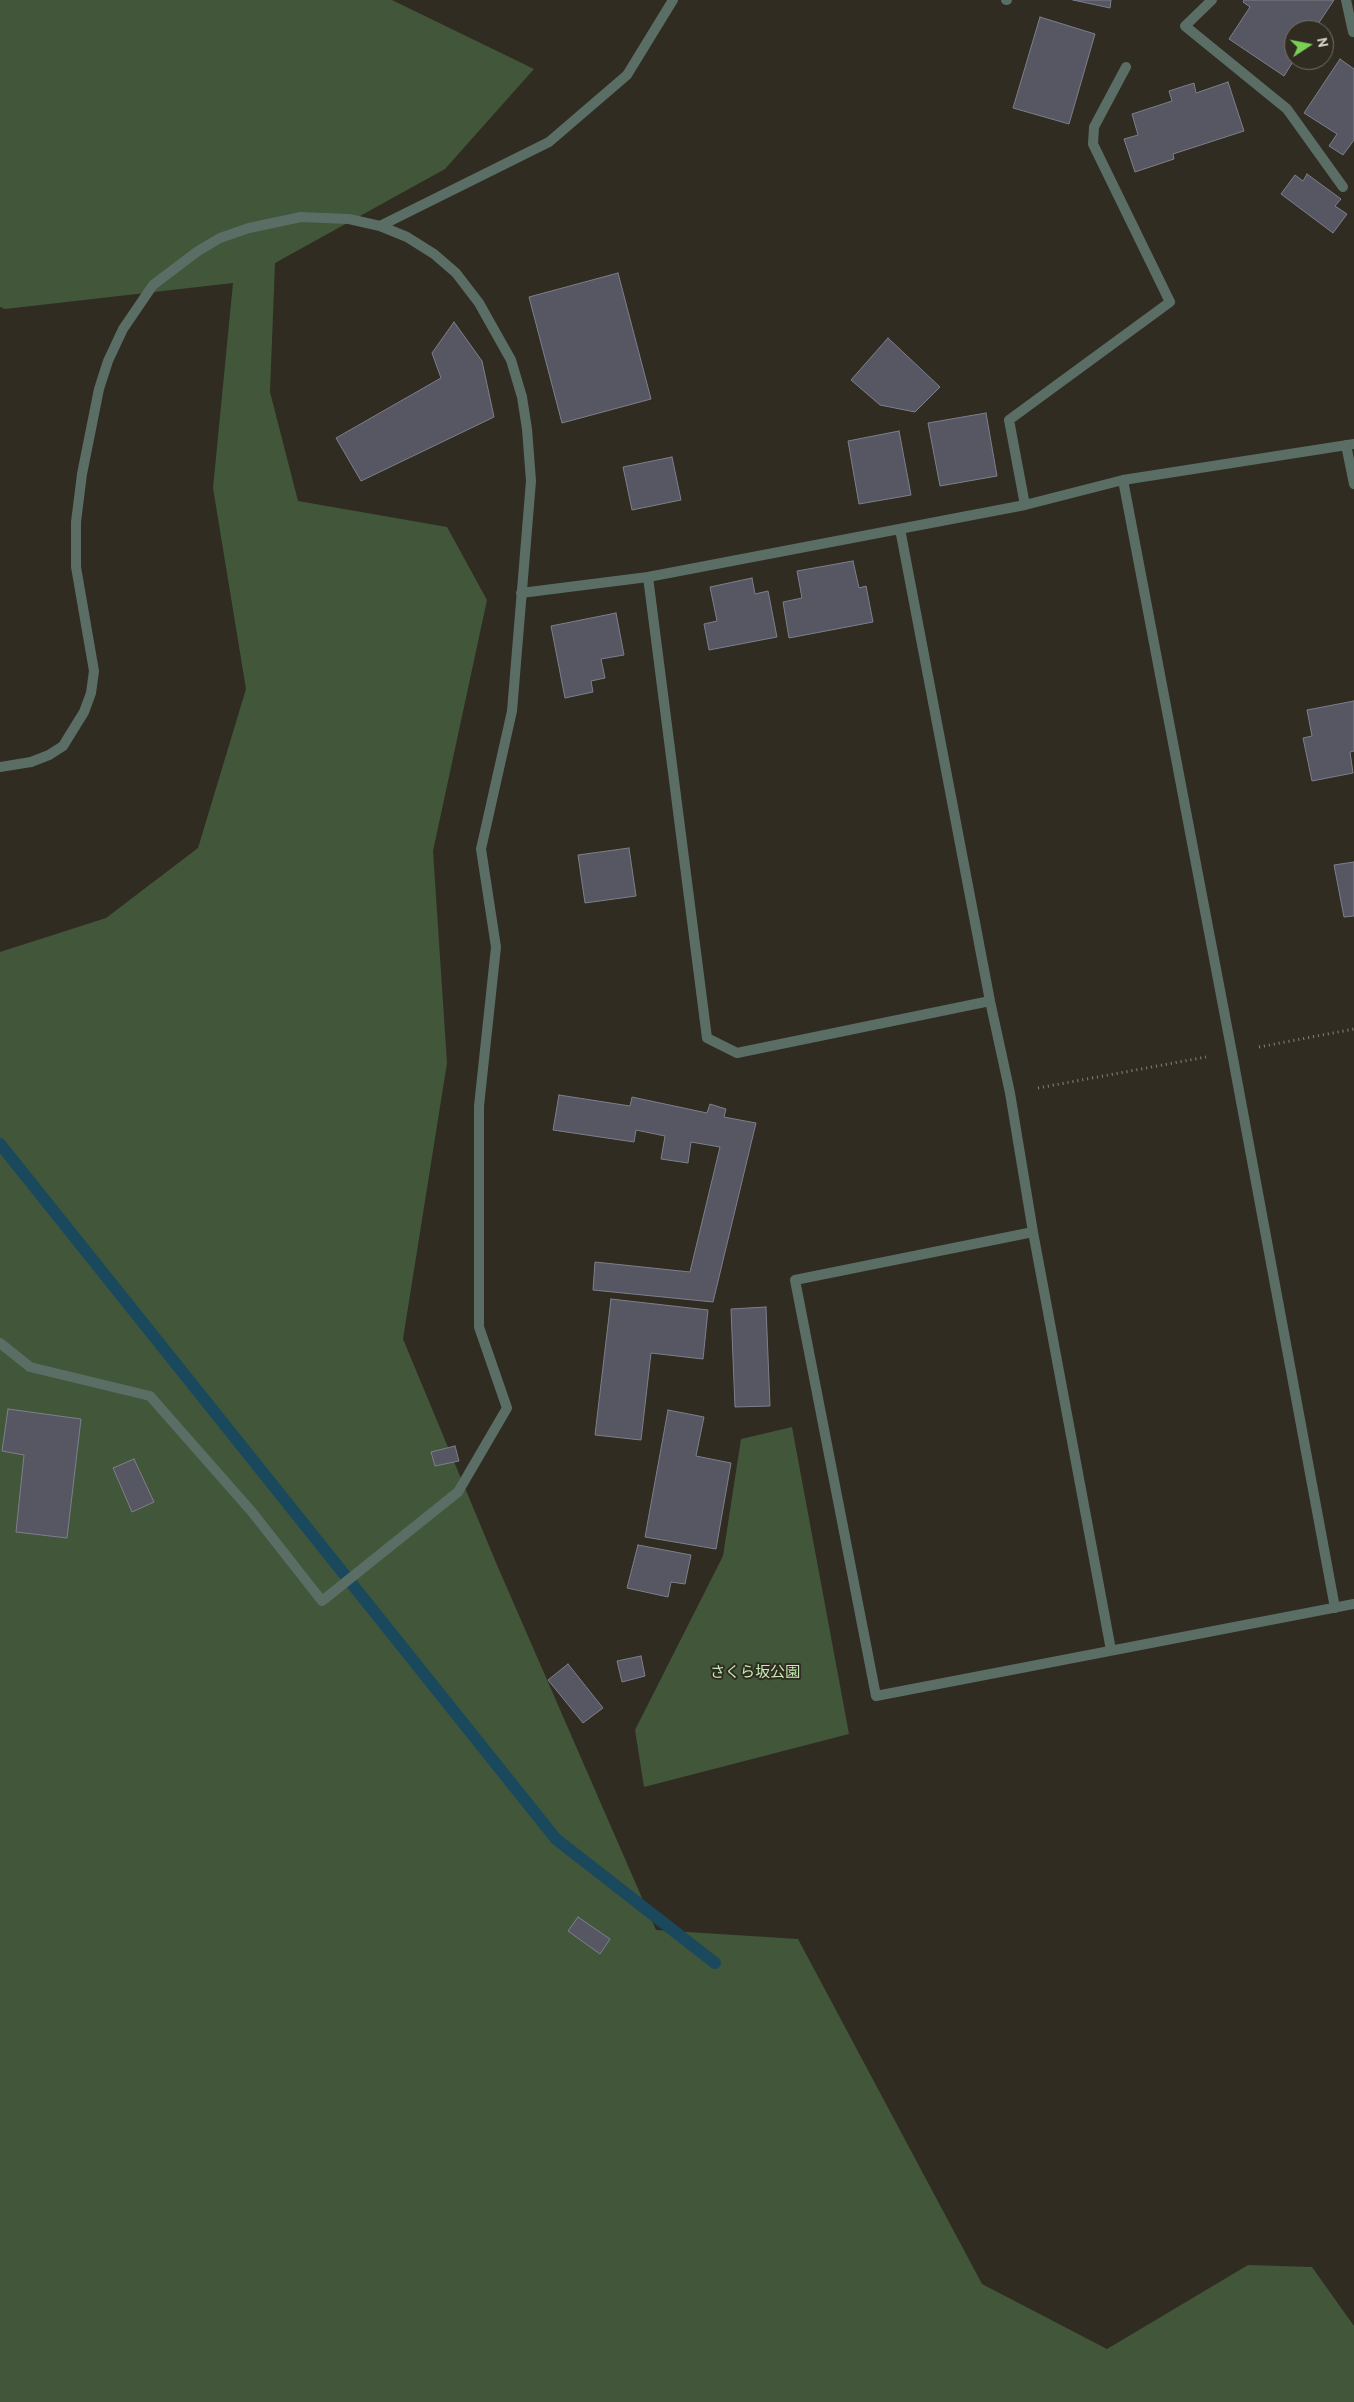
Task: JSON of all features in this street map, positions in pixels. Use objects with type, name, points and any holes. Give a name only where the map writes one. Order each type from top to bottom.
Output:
[{"type":"street","points":[[380,226],[550,142],[627,75],[673,0]]},
{"type":"street","points":[[1212,0],[1185,26],[1287,109],[1343,187]]},
{"type":"street","points":[[1346,0],[1353,32]]},
{"type":"street","points":[[1025,506],[1009,420],[1170,302],[1093,144],[1094,127],[1126,67]]},
{"type":"street","points":[[0,767],[31,762],[49,755],[63,746],[84,712],[91,693],[94,671],[76,567],[76,522],[82,474],[99,389],[108,361],[136,307],[153,285],[198,251],[220,238],[249,228],[301,217],[349,219],[380,226],[407,237],[434,254],[456,273],[479,303],[511,360],[522,397],[527,429],[531,481],[512,711],[481,849],[496,947],[479,1106],[479,1327],[507,1408],[458,1492],[373,1558],[322,1601],[252,1512],[150,1396],[30,1367],[0,1343]]},
{"type":"street","points":[[521,593],[648,577],[900,528],[1025,506],[1123,480],[1350,444],[1354,484]]},
{"type":"street","points":[[1123,480],[1335,1608]]},
{"type":"street","points":[[900,528],[990,1001],[1010,1093],[1033,1232],[1111,1650]]},
{"type":"street","points":[[648,577],[707,1038],[737,1053],[990,1001]]},
{"type":"street","points":[[1033,1232],[795,1280],[876,1696],[1354,1604]]},
{"type":"path","points":[[1010,1093],[1354,1029]]},
{"type":"green space","points":[[0,0],[392,0],[534,69],[445,169],[275,263],[270,392],[298,501],[447,527],[487,600],[433,851],[447,1063],[403,1339],[497,1565],[656,1930],[798,1939],[982,2284],[1107,2349],[1248,2265],[1312,2267],[1354,2326],[1354,2402],[0,2402],[0,952],[106,918],[198,848],[246,689],[213,488],[233,283],[5,309],[0,307]]},
{"type":"green space","name":"さくら坂公園","points":[[792,1427],[849,1734],[644,1787],[635,1730],[723,1556],[741,1439]]},
{"type":"building","points":[[1073,0],[1111,0],[1110,8]]},
{"type":"building","points":[[1244,0],[1334,0],[1321,20],[1284,20],[1284,70],[1288,70],[1284,76],[1229,39],[1250,7],[1243,2]]},
{"type":"building","points":[[1040,17],[1095,34],[1069,124],[1013,108]]},
{"type":"building","points":[[1340,59],[1354,69],[1354,140],[1343,155],[1329,146],[1337,134],[1304,113]]},
{"type":"building","points":[[1228,82],[1244,131],[1173,154],[1174,159],[1135,172],[1124,139],[1138,135],[1132,114],[1172,101],[1169,91],[1194,83],[1196,93]]},
{"type":"building","points":[[1307,174],[1341,199],[1335,206],[1347,214],[1333,233],[1281,194],[1295,175],[1303,181]]},
{"type":"building","points":[[618,273],[651,399],[562,423],[529,297]]},
{"type":"building","points":[[454,322],[482,361],[494,417],[361,481],[336,438],[441,378],[432,353]]},
{"type":"building","points":[[888,338],[940,387],[915,412],[880,405],[851,380]]},
{"type":"building","points":[[986,413],[997,476],[940,486],[928,423]]},
{"type":"building","points":[[899,431],[911,495],[859,504],[848,441]]},
{"type":"building","points":[[672,457],[681,500],[632,510],[623,467]]},
{"type":"building","points":[[853,561],[859,588],[866,586],[873,622],[789,638],[783,602],[802,598],[797,571]]},
{"type":"building","points":[[752,578],[755,594],[768,591],[777,637],[709,650],[704,624],[717,621],[710,587]]},
{"type":"building","points":[[616,613],[624,655],[601,659],[605,678],[591,681],[593,692],[565,698],[551,626]]},
{"type":"building","points":[[1354,701],[1354,751],[1350,752],[1353,773],[1312,781],[1303,738],[1312,736],[1307,710]]},
{"type":"building","points":[[629,848],[636,896],[585,903],[578,855]]},
{"type":"building","points":[[1354,862],[1354,916],[1344,917],[1334,865]]},
{"type":"building","points":[[559,1095],[630,1106],[632,1097],[707,1113],[710,1104],[726,1109],[724,1117],[756,1123],[713,1302],[593,1290],[595,1262],[690,1272],[720,1147],[691,1142],[688,1163],[661,1159],[665,1136],[636,1130],[634,1142],[553,1130]]},
{"type":"building","points":[[611,1299],[708,1310],[703,1359],[651,1353],[641,1440],[595,1435]]},
{"type":"building","points":[[766,1307],[770,1406],[735,1407],[731,1309]]},
{"type":"building","points":[[8,1409],[81,1419],[67,1538],[16,1532],[24,1455],[2,1451]]},
{"type":"building","points":[[668,1410],[704,1417],[696,1456],[731,1463],[716,1549],[645,1537]]},
{"type":"building","points":[[455,1446],[459,1461],[435,1466],[431,1452]]},
{"type":"building","points":[[134,1459],[154,1502],[132,1512],[113,1468]]},
{"type":"building","points":[[638,1545],[691,1555],[685,1584],[671,1582],[668,1597],[627,1588]]},
{"type":"building","points":[[641,1656],[645,1676],[622,1682],[617,1661]]},
{"type":"building","points":[[568,1664],[603,1708],[583,1723],[548,1680]]},
{"type":"building","points":[[578,1917],[610,1939],[600,1954],[568,1931]]},
{"type":"waterway","points":[[0,1144],[556,1839],[715,1963]]}]
